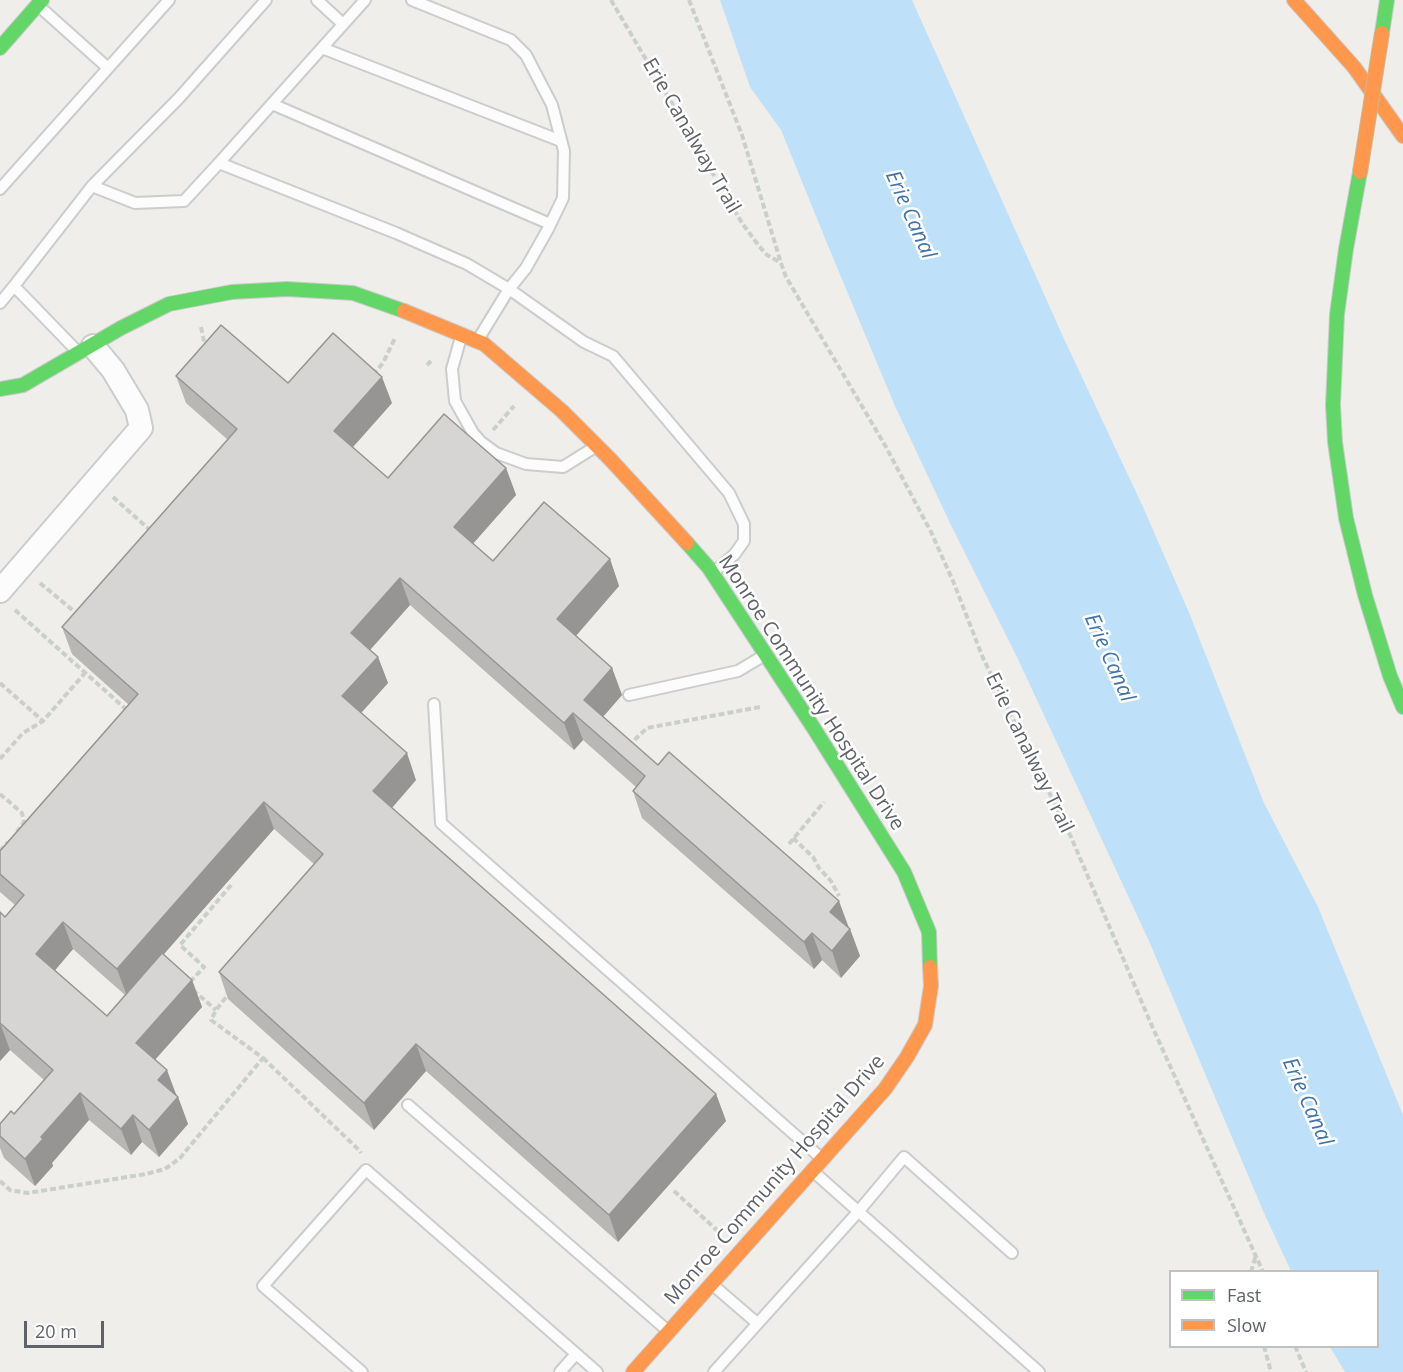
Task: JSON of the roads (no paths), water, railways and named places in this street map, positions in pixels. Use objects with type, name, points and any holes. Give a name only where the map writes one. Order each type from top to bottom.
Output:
[{"type":"main road","points":[[1294,0],[1354,67],[1403,136]]},
{"type":"main road","points":[[1387,0],[1337,314],[1333,405],[1335,442],[1346,518],[1365,595],[1390,675],[1403,708]]},
{"type":"main road","points":[[0,48],[39,3]]},
{"type":"main road","name":"Monroe Community Hospital Drive","points":[[0,389],[23,385],[122,328],[169,304],[232,292],[287,289],[353,293],[419,316],[484,344],[562,411],[597,446],[712,573],[813,727],[904,872],[929,932],[931,986],[925,1025],[885,1089],[633,1372]]},
{"type":"street","points":[[6,599],[141,428],[137,410],[113,370],[86,350]]},
{"type":"lane","points":[[0,189],[169,0]]},
{"type":"lane","points":[[0,303],[92,186],[179,98],[266,0]]},
{"type":"lane","points":[[317,0],[343,24]]},
{"type":"lane","points":[[92,186],[135,203],[184,201],[364,0]]},
{"type":"lane","points":[[412,0],[511,40],[525,55],[552,105],[564,151],[563,198],[526,268],[509,289],[477,341]]},
{"type":"lane","points":[[39,3],[108,68]]},
{"type":"lane","points":[[322,48],[561,141]]},
{"type":"lane","points":[[272,104],[550,224]]},
{"type":"lane","points":[[219,163],[396,233],[467,264],[509,289],[584,342],[613,356],[729,493],[744,524],[744,541],[734,555],[712,573]]},
{"type":"lane","points":[[14,286],[86,350]]},
{"type":"lane","points":[[462,334],[452,369],[455,401],[473,433],[481,442],[496,453],[526,464],[563,467],[597,446]]},
{"type":"lane","points":[[629,695],[738,671],[765,654]]},
{"type":"lane","points":[[434,704],[441,823],[823,1159]]},
{"type":"lane","points":[[408,1105],[668,1331]]},
{"type":"lane","points":[[714,1372],[858,1212],[904,1157],[1012,1253]]},
{"type":"lane","points":[[362,1372],[263,1286],[366,1170],[597,1372]]},
{"type":"lane","points":[[812,1171],[1039,1372]]},
{"type":"lane","points":[[711,1284],[757,1323]]},
{"type":"lane","points":[[560,1372],[576,1354]]},
{"type":"water","name":"Erie Canal","points":[[720,0],[912,0],[1065,341],[1143,507],[1190,615],[1264,803],[1318,907],[1403,1115],[1403,1372],[1345,1372],[1331,1348],[1379,1348],[1379,1270],[1291,1270],[1264,1213],[1149,941],[1017,657],[895,406],[781,130],[750,87]]}]
